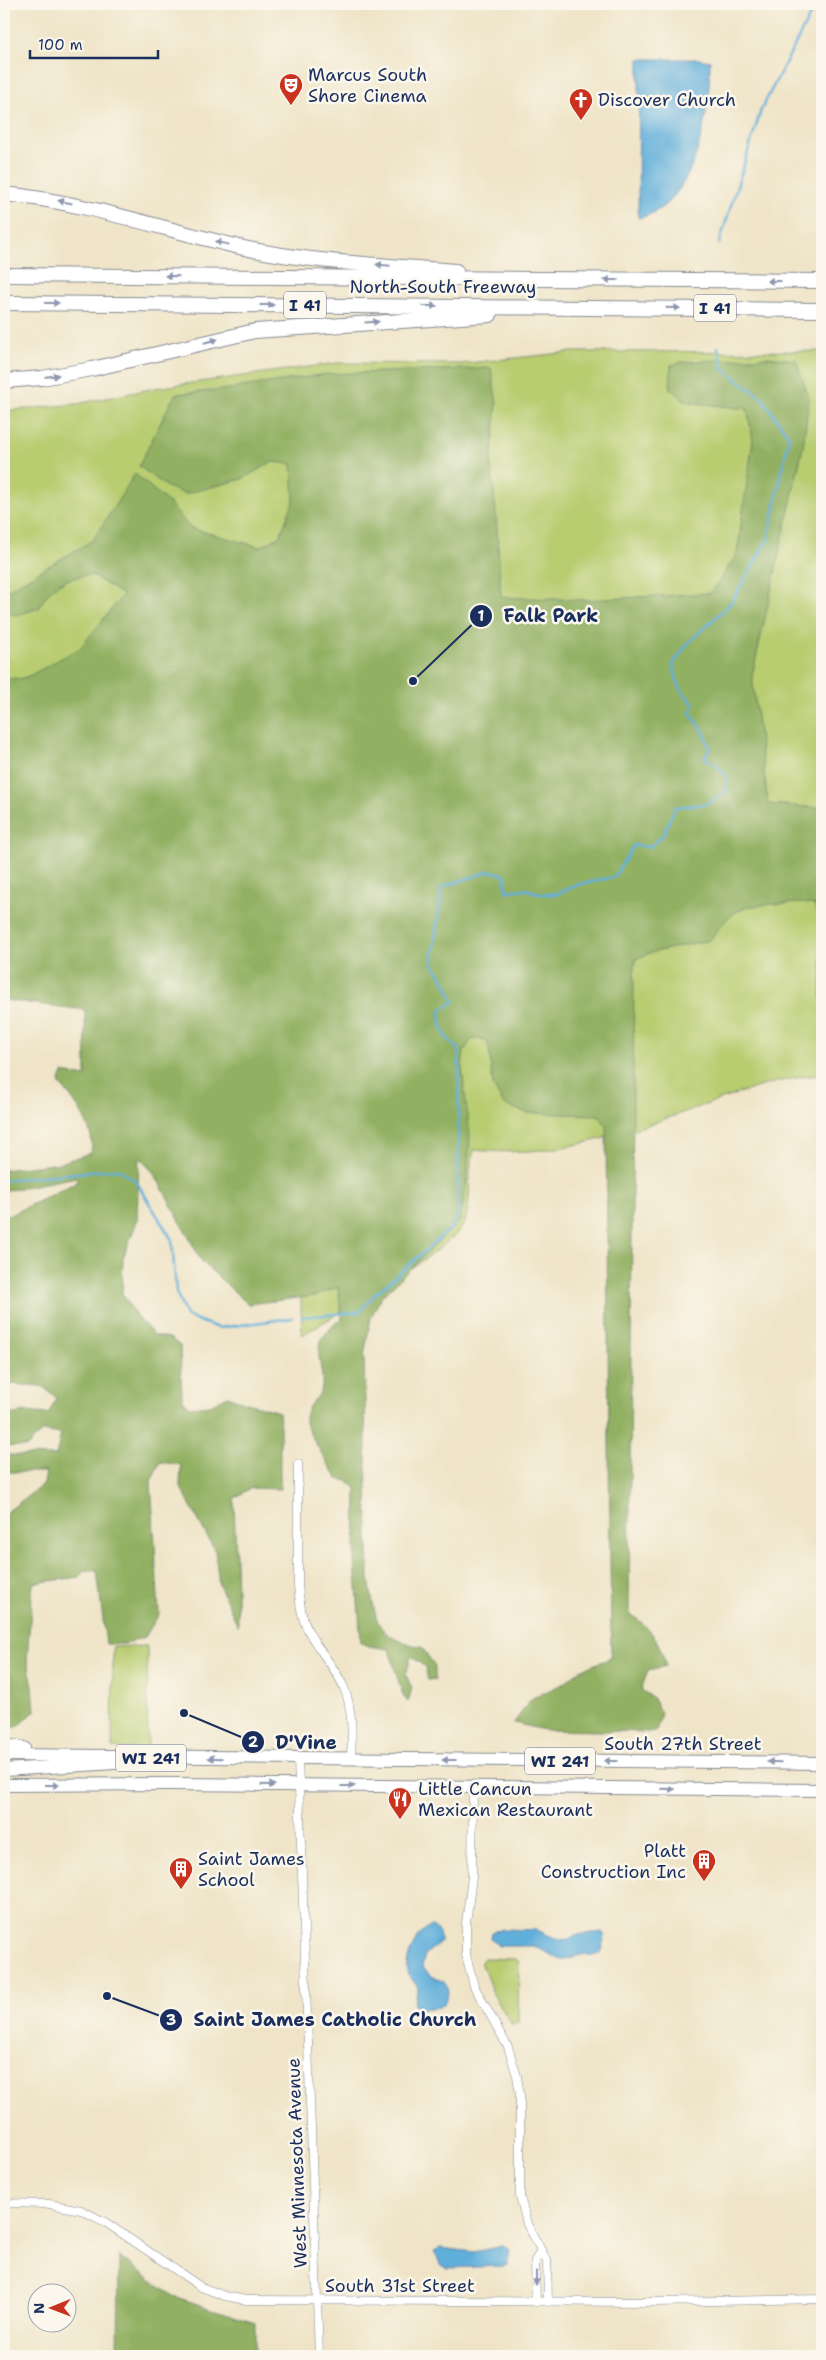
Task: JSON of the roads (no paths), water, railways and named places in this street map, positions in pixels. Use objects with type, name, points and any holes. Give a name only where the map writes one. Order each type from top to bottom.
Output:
[{"type":"highway","points":[[4,194],[61,201],[198,237],[286,256],[571,280]]},
{"type":"highway","name":"North-South Freeway","points":[[4,275],[822,281]]},
{"type":"highway","name":"North-South Freeway","points":[[4,303],[822,310]]},
{"type":"highway","points":[[4,381],[49,377],[92,369],[255,331],[607,307]]},
{"type":"main road","points":[[4,1745],[68,1755]]},
{"type":"main road","name":"South 27th Street","points":[[4,1754],[142,1758],[822,1763]]},
{"type":"main road","points":[[4,1770],[109,1764],[142,1758]]},
{"type":"main road","name":"WI 241","points":[[4,1785],[473,1786],[822,1790]]},
{"type":"street","points":[[298,1464],[298,1586],[300,1605],[310,1635],[345,1690],[351,1717],[351,1760]]},
{"type":"street","name":"West Minnesota Avenue","points":[[298,1759],[319,2356]]},
{"type":"street","points":[[473,1786],[472,1877],[466,1923],[466,1955],[474,1986],[508,2047],[517,2076],[520,2095],[520,2196],[527,2224],[540,2250],[548,2260],[548,2302]]},
{"type":"street","name":"South 31st Street","points":[[4,2203],[49,2204],[81,2210],[105,2222],[201,2287],[225,2296],[246,2300],[548,2302],[822,2299]]},
{"type":"street","points":[[536,2302],[536,2261],[540,2250]]},
{"type":"water","points":[[639,59],[699,59],[710,61],[707,105],[703,129],[687,176],[674,196],[658,210],[638,218]]},
{"type":"water","points":[[432,1926],[439,1933],[440,1942],[425,1955],[422,1966],[431,1976],[444,1982],[448,1996],[439,2007],[421,2009],[414,2004],[418,1988],[407,1971],[407,1965],[408,1958],[418,1937],[427,1928]]},
{"type":"water","points":[[502,1929],[537,1930],[559,1940],[570,1939],[576,1935],[602,1932],[605,1936],[600,1954],[593,1956],[585,1954],[561,1960],[534,1946],[498,1946],[490,1938],[491,1932]]},
{"type":"water","points":[[502,2246],[510,2250],[508,2264],[505,2266],[448,2268],[441,2265],[434,2252],[440,2248],[474,2252]]},
{"type":"waterway","points":[[719,244],[761,110],[816,4]]},
{"type":"waterway","points":[[302,1317],[359,1312],[373,1296],[450,1229],[458,1214],[459,1049],[446,1037],[442,1028],[440,1010],[454,1002],[444,980],[432,963],[442,887],[490,871],[505,875],[506,891],[526,889],[541,894],[556,894],[580,884],[614,877],[634,845],[650,847],[663,835],[675,807],[706,804],[726,792],[727,777],[718,767],[704,757],[710,749],[703,730],[690,713],[694,704],[680,686],[673,664],[688,643],[731,603],[768,539],[789,437],[762,398],[723,369],[718,347]]},
{"type":"waterway","points":[[4,1180],[118,1169],[136,1181],[172,1240],[176,1292],[186,1316],[218,1328],[292,1318]]},
{"type":"place","name":"Marcus South Shore Cinema","points":[[291,106]]},
{"type":"place","name":"Discover Church","points":[[581,121]]},
{"type":"place","name":"Falk Park","points":[[413,681]]},
{"type":"place","name":"D'Vine","points":[[184,1713]]},
{"type":"place","name":"Little Cancun Mexican Restaurant","points":[[400,1820]]},
{"type":"place","name":"Platt Construction Inc","points":[[704,1882]]},
{"type":"place","name":"Saint James School","points":[[181,1890]]},
{"type":"place","name":"Saint James Catholic Church","points":[[107,1996]]}]
